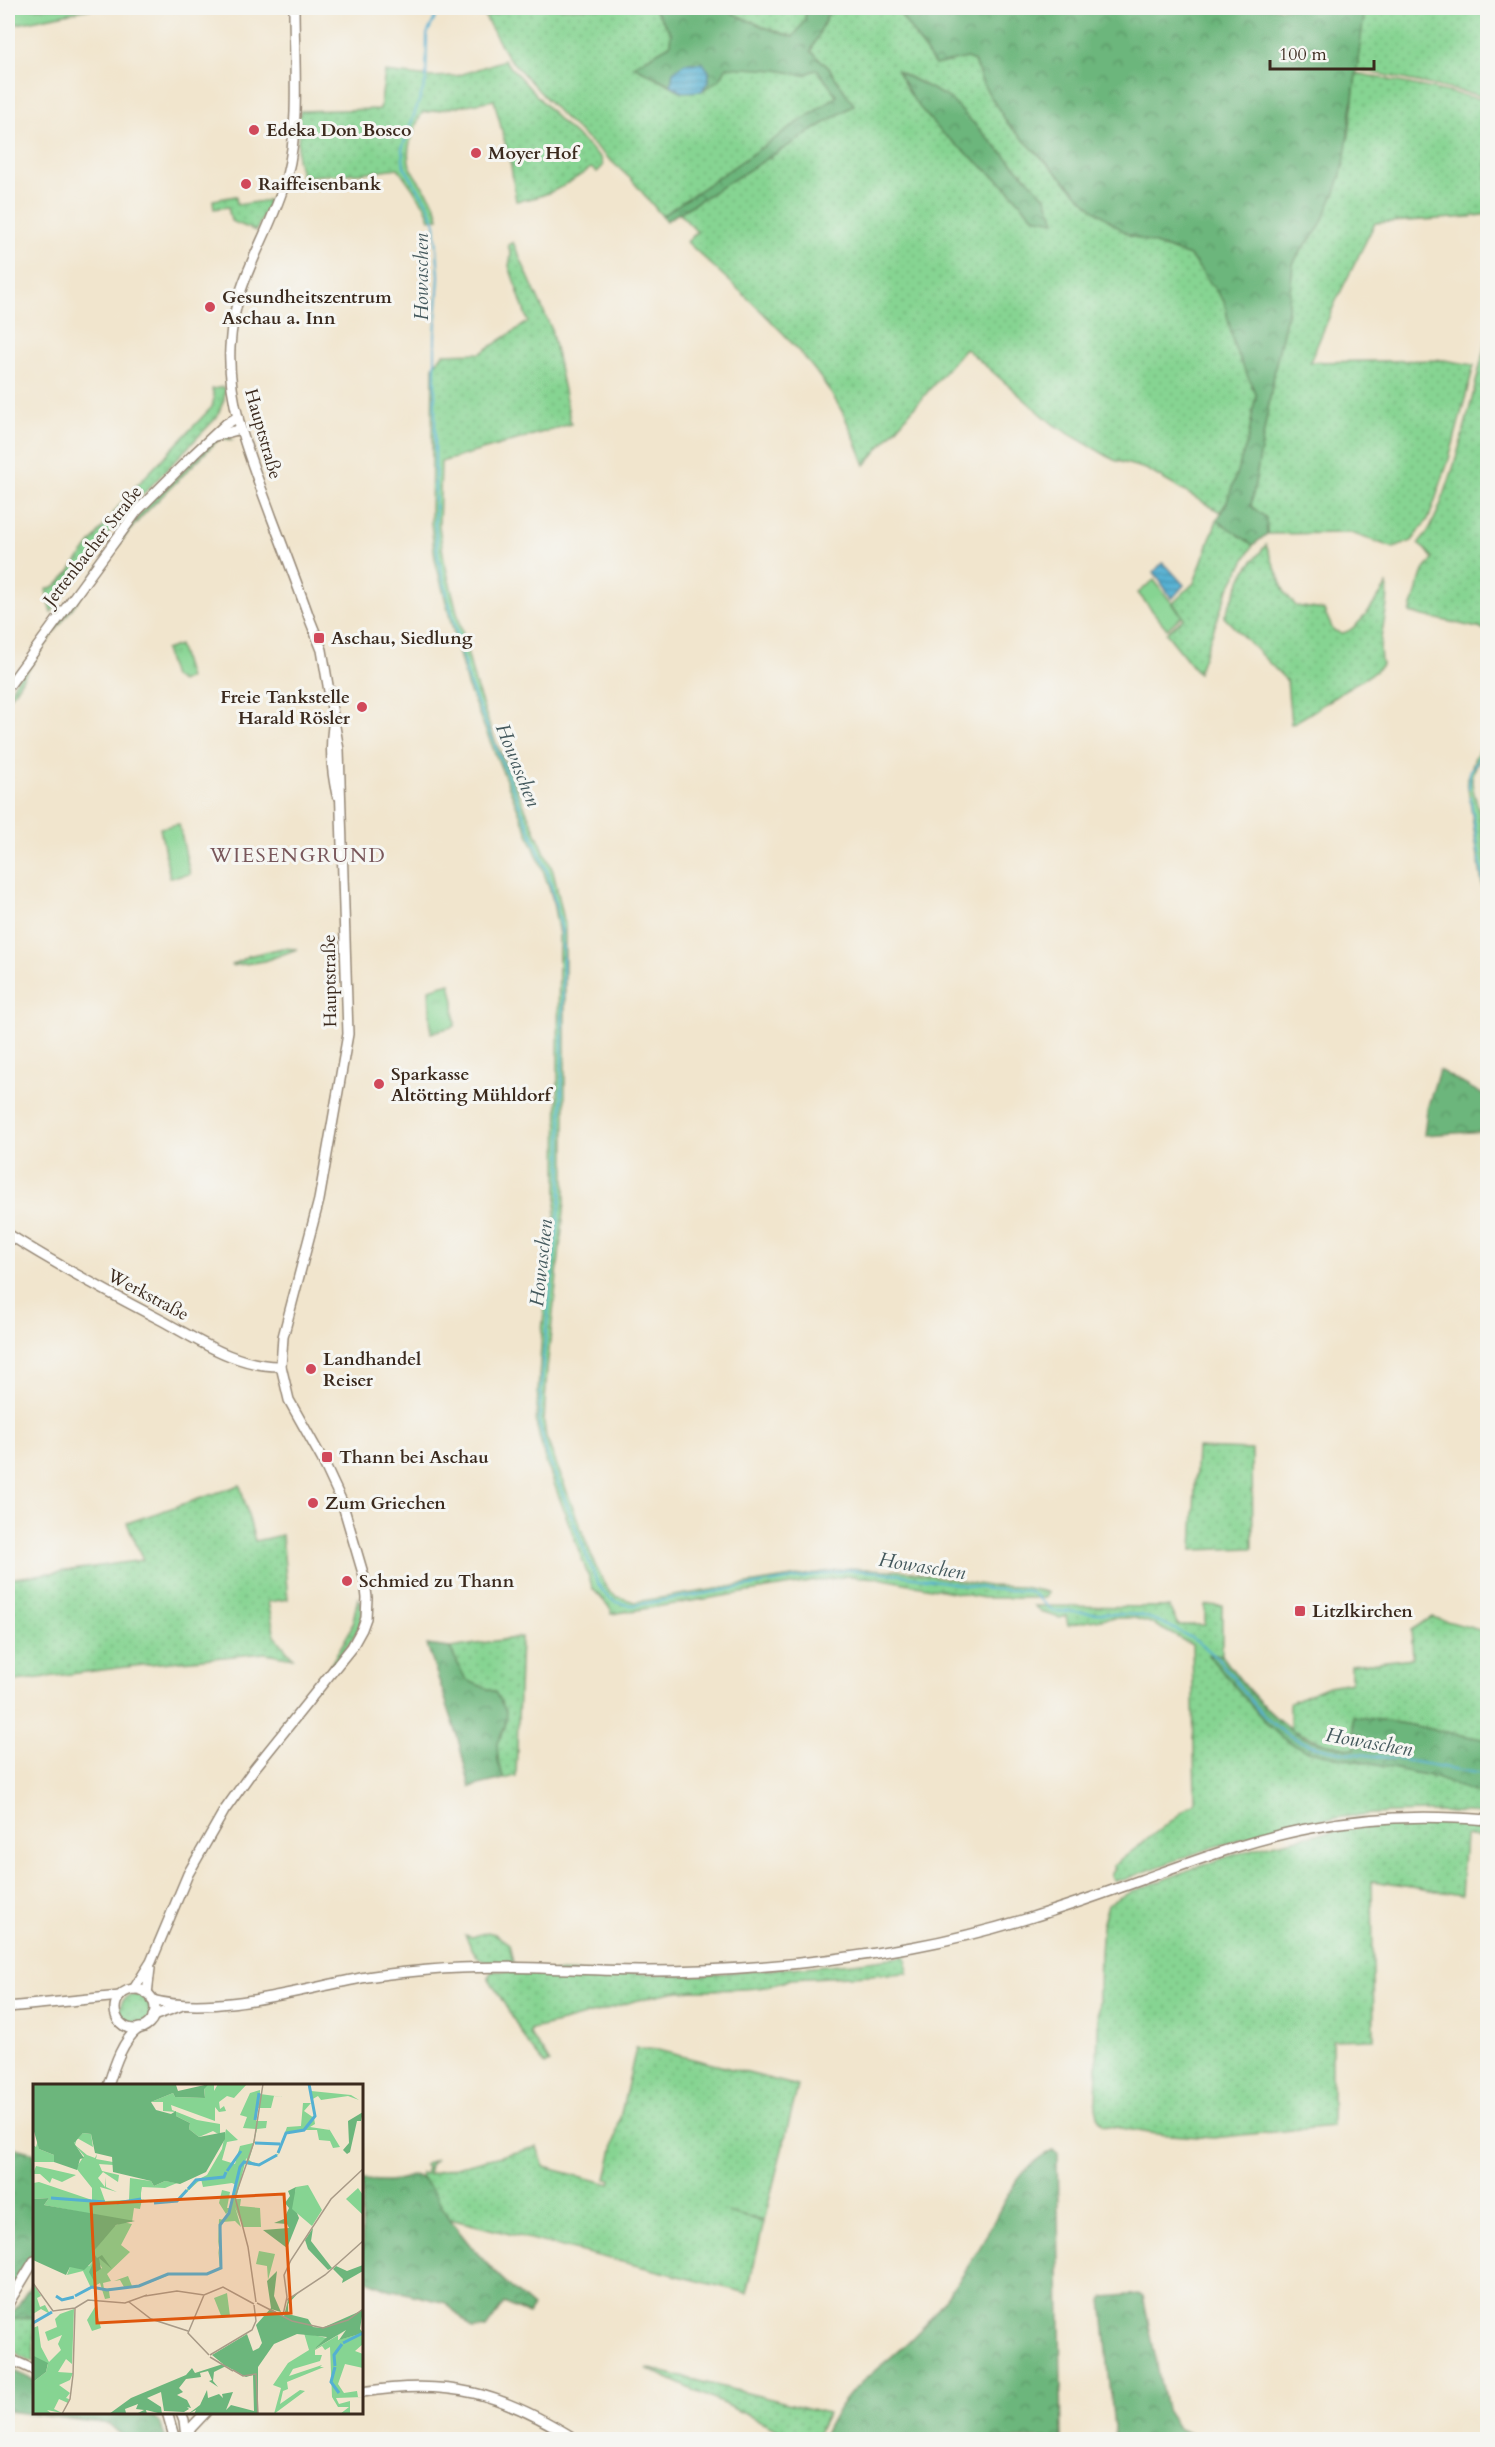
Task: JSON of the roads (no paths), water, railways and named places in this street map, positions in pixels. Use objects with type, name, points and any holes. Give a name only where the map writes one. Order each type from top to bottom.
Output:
[{"type":"street","name":"Hauptstraße","points":[[151,1962],[183,1884],[212,1830],[254,1769],[352,1647],[366,1618],[366,1586],[348,1518],[322,1459],[289,1400],[281,1366],[283,1337],[309,1245],[348,1034],[339,750],[323,660],[315,646],[310,620],[241,429],[230,361],[233,318],[242,281],[276,207],[287,175],[293,143],[294,8]]},
{"type":"street","name":"Jettenbacher Straße","points":[[8,687],[128,523],[194,453],[215,436],[225,424],[238,417]]},
{"type":"street","name":"Jettenbacher Straße","points":[[215,436],[241,429]]},
{"type":"street","name":"Werkstraße","points":[[8,1234],[110,1293],[232,1356],[257,1365],[281,1366]]},
{"type":"street","points":[[121,2024],[133,2029],[139,2028],[146,2025],[153,2016],[182,2006],[231,2002],[363,1978],[436,1970],[488,1967],[702,1970],[772,1966],[854,1957],[918,1946],[1027,1918],[1208,1856],[1309,1828],[1391,1818],[1488,1820]]},
{"type":"street","points":[[8,2007],[120,1996],[134,1989],[151,1962]]},
{"type":"street","points":[[151,1962],[150,1997],[153,2016]]},
{"type":"street","points":[[134,1989],[150,1997],[182,2006]]},
{"type":"street","points":[[115,2011],[120,1996]]},
{"type":"street","points":[[84,2001],[106,2004],[115,2011],[121,2024],[122,2037],[116,2064]]},
{"type":"street","points":[[108,2084],[129,2039],[139,2028]]},
{"type":"street","points":[[8,2304],[33,2263]]},
{"type":"street","points":[[8,2358],[33,2370]]},
{"type":"street","points":[[363,2392],[411,2386],[474,2391],[499,2398],[525,2410],[577,2439]]},
{"type":"street","points":[[168,2414],[175,2439]]},
{"type":"street","points":[[182,2414],[186,2439]]},
{"type":"street","points":[[186,2439],[191,2428],[205,2414]]},
{"type":"water","points":[[685,63],[703,63],[709,71],[709,80],[702,91],[682,92],[671,85],[673,72]]},
{"type":"water","points":[[1162,563],[1184,585],[1172,599],[1154,572]]},
{"type":"waterway","name":"Howaschen","points":[[440,8],[427,34],[426,81],[402,149],[404,167],[429,206],[435,224],[439,276],[435,337],[435,525],[438,558],[469,683],[548,874],[561,927],[563,954],[561,1196],[543,1360],[539,1423],[547,1454],[600,1588],[612,1600],[635,1605],[848,1570],[883,1572],[988,1589],[1030,1591],[1053,1611],[1139,1615],[1179,1631],[1215,1656],[1260,1712],[1271,1722],[1304,1743],[1338,1751],[1488,1775]]},
{"type":"waterway","points":[[1469,788],[1470,772],[1488,742]]},
{"type":"waterway","points":[[1470,796],[1488,910]]},
{"type":"waterway","points":[[1488,1029],[1488,1094]]},
{"type":"place","name":"Edeka Don Bosco","points":[[254,130]]},
{"type":"place","name":"Moyer Hof","points":[[476,153]]},
{"type":"place","name":"Raiffeisenbank","points":[[246,184]]},
{"type":"place","name":"Gesundheitszentrum Aschau a. Inn","points":[[210,307]]},
{"type":"place","name":"Aschau, Siedlung","points":[[319,638]]},
{"type":"place","name":"Freie Tankstelle Harald Rösler","points":[[362,707]]},
{"type":"place","name":"Sparkasse Altötting Mühldorf","points":[[379,1084]]},
{"type":"place","name":"Landhandel Reiser","points":[[311,1369]]},
{"type":"place","name":"Thann bei Aschau","points":[[327,1457]]},
{"type":"place","name":"Zum Griechen","points":[[313,1503]]},
{"type":"place","name":"Schmied zu Thann","points":[[347,1581]]},
{"type":"place","name":"Litzlkirchen","points":[[1300,1611]]},
{"type":"district","name":"WIESENGRUND","points":[[298,855]]}]
